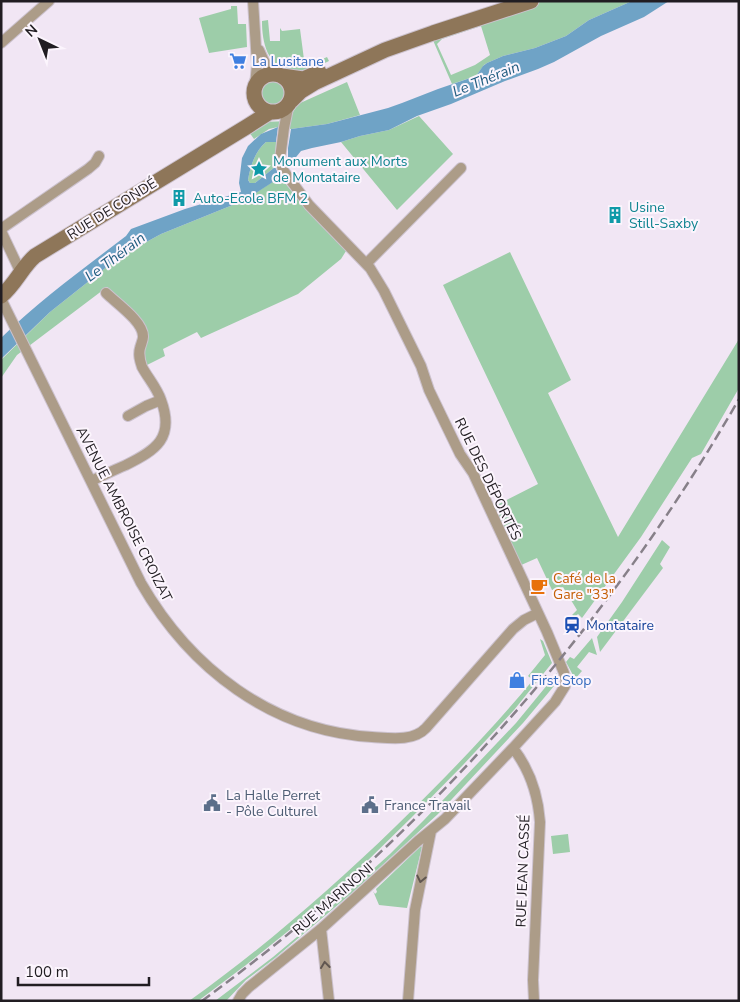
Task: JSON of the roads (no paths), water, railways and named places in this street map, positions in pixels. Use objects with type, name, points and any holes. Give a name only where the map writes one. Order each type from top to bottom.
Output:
[{"type":"main road","points":[[506,4],[385,50],[314,83],[301,91],[283,109],[272,112],[263,109],[256,102],[254,95],[255,86],[262,77],[267,75],[299,79],[306,78],[401,36],[506,4],[531,1]]},
{"type":"main road","points":[[279,75],[287,80],[291,87],[290,102]]},
{"type":"main road","name":"RUE DE CONDÉ","points":[[233,135],[251,118],[256,102]]},
{"type":"main road","name":"RUE DE CONDÉ","points":[[2,304],[10,288],[32,258],[272,112]]},
{"type":"street","points":[[1,43],[49,1]]},
{"type":"street","points":[[253,1],[257,69],[255,86]]},
{"type":"street","points":[[256,42],[264,60],[279,75]]},
{"type":"street","name":"RUE DES DÉPORTÉS","points":[[290,102],[284,128],[280,162],[285,174],[309,205],[373,271],[421,366],[445,422],[463,459],[473,474],[538,612],[566,681],[564,689],[558,698],[513,748],[433,830]]},
{"type":"street","points":[[272,112],[281,118],[284,128]]},
{"type":"street","points":[[20,273],[1,230],[88,170],[98,160],[99,156]]},
{"type":"street","points":[[366,264],[460,168]]},
{"type":"street","points":[[91,481],[148,454],[158,445],[166,426],[161,400],[140,362],[139,352],[143,334],[140,326],[106,294]]},
{"type":"street","name":"AVENUE AMBROISE CROIZAT","points":[[2,304],[14,323],[141,583],[154,605],[182,640],[208,668],[268,709],[310,725],[342,733],[367,737],[418,735],[513,629],[526,618],[538,612]]},
{"type":"street","points":[[128,416],[161,400]]},
{"type":"street","name":"RUE JEAN CASSÉ","points":[[513,748],[525,764],[531,779],[537,799],[540,822],[533,980],[534,1001]]},
{"type":"street","points":[[408,1001],[415,910],[433,830]]},
{"type":"street","name":"RUE MARINONI","points":[[238,1001],[249,987],[321,929],[433,830]]},
{"type":"street","points":[[321,929],[329,1001]]},
{"type":"water","name":"Le Thérain","points":[[632,1],[669,1],[644,17],[601,36],[538,69],[417,116],[389,130],[301,151],[288,167],[291,129],[327,124],[388,108],[476,76],[487,63],[566,36],[589,20]]},
{"type":"water","name":"Le Thérain","points":[[278,127],[276,142],[266,142],[259,150],[248,180],[250,183],[255,183],[275,167],[280,177],[245,200],[161,234],[113,262],[50,312],[1,359],[1,338],[46,298],[126,236],[131,229],[185,209],[241,192],[239,183],[242,158],[248,146],[261,134]]},
{"type":"railway","points":[[202,1001],[293,930],[369,863],[430,804],[489,742],[598,611],[648,543],[695,472],[739,399]]},
{"type":"place","name":"La Lusitane","points":[[238,61]]},
{"type":"place","name":"Monument aux Morts de Montataire","points":[[259,169]]},
{"type":"place","name":"Auto-Ecole BFM 2","points":[[179,198]]},
{"type":"place","name":"Usine Still-Saxby","points":[[615,215]]},
{"type":"place","name":"Café de la Gare \"33\"","points":[[539,586]]},
{"type":"place","name":"Montataire","points":[[572,625]]},
{"type":"place","name":"First Stop","points":[[517,680]]},
{"type":"place","name":"La Halle Perret - Pôle Culturel","points":[[212,803]]},
{"type":"place","name":"France Travail","points":[[370,805]]}]
